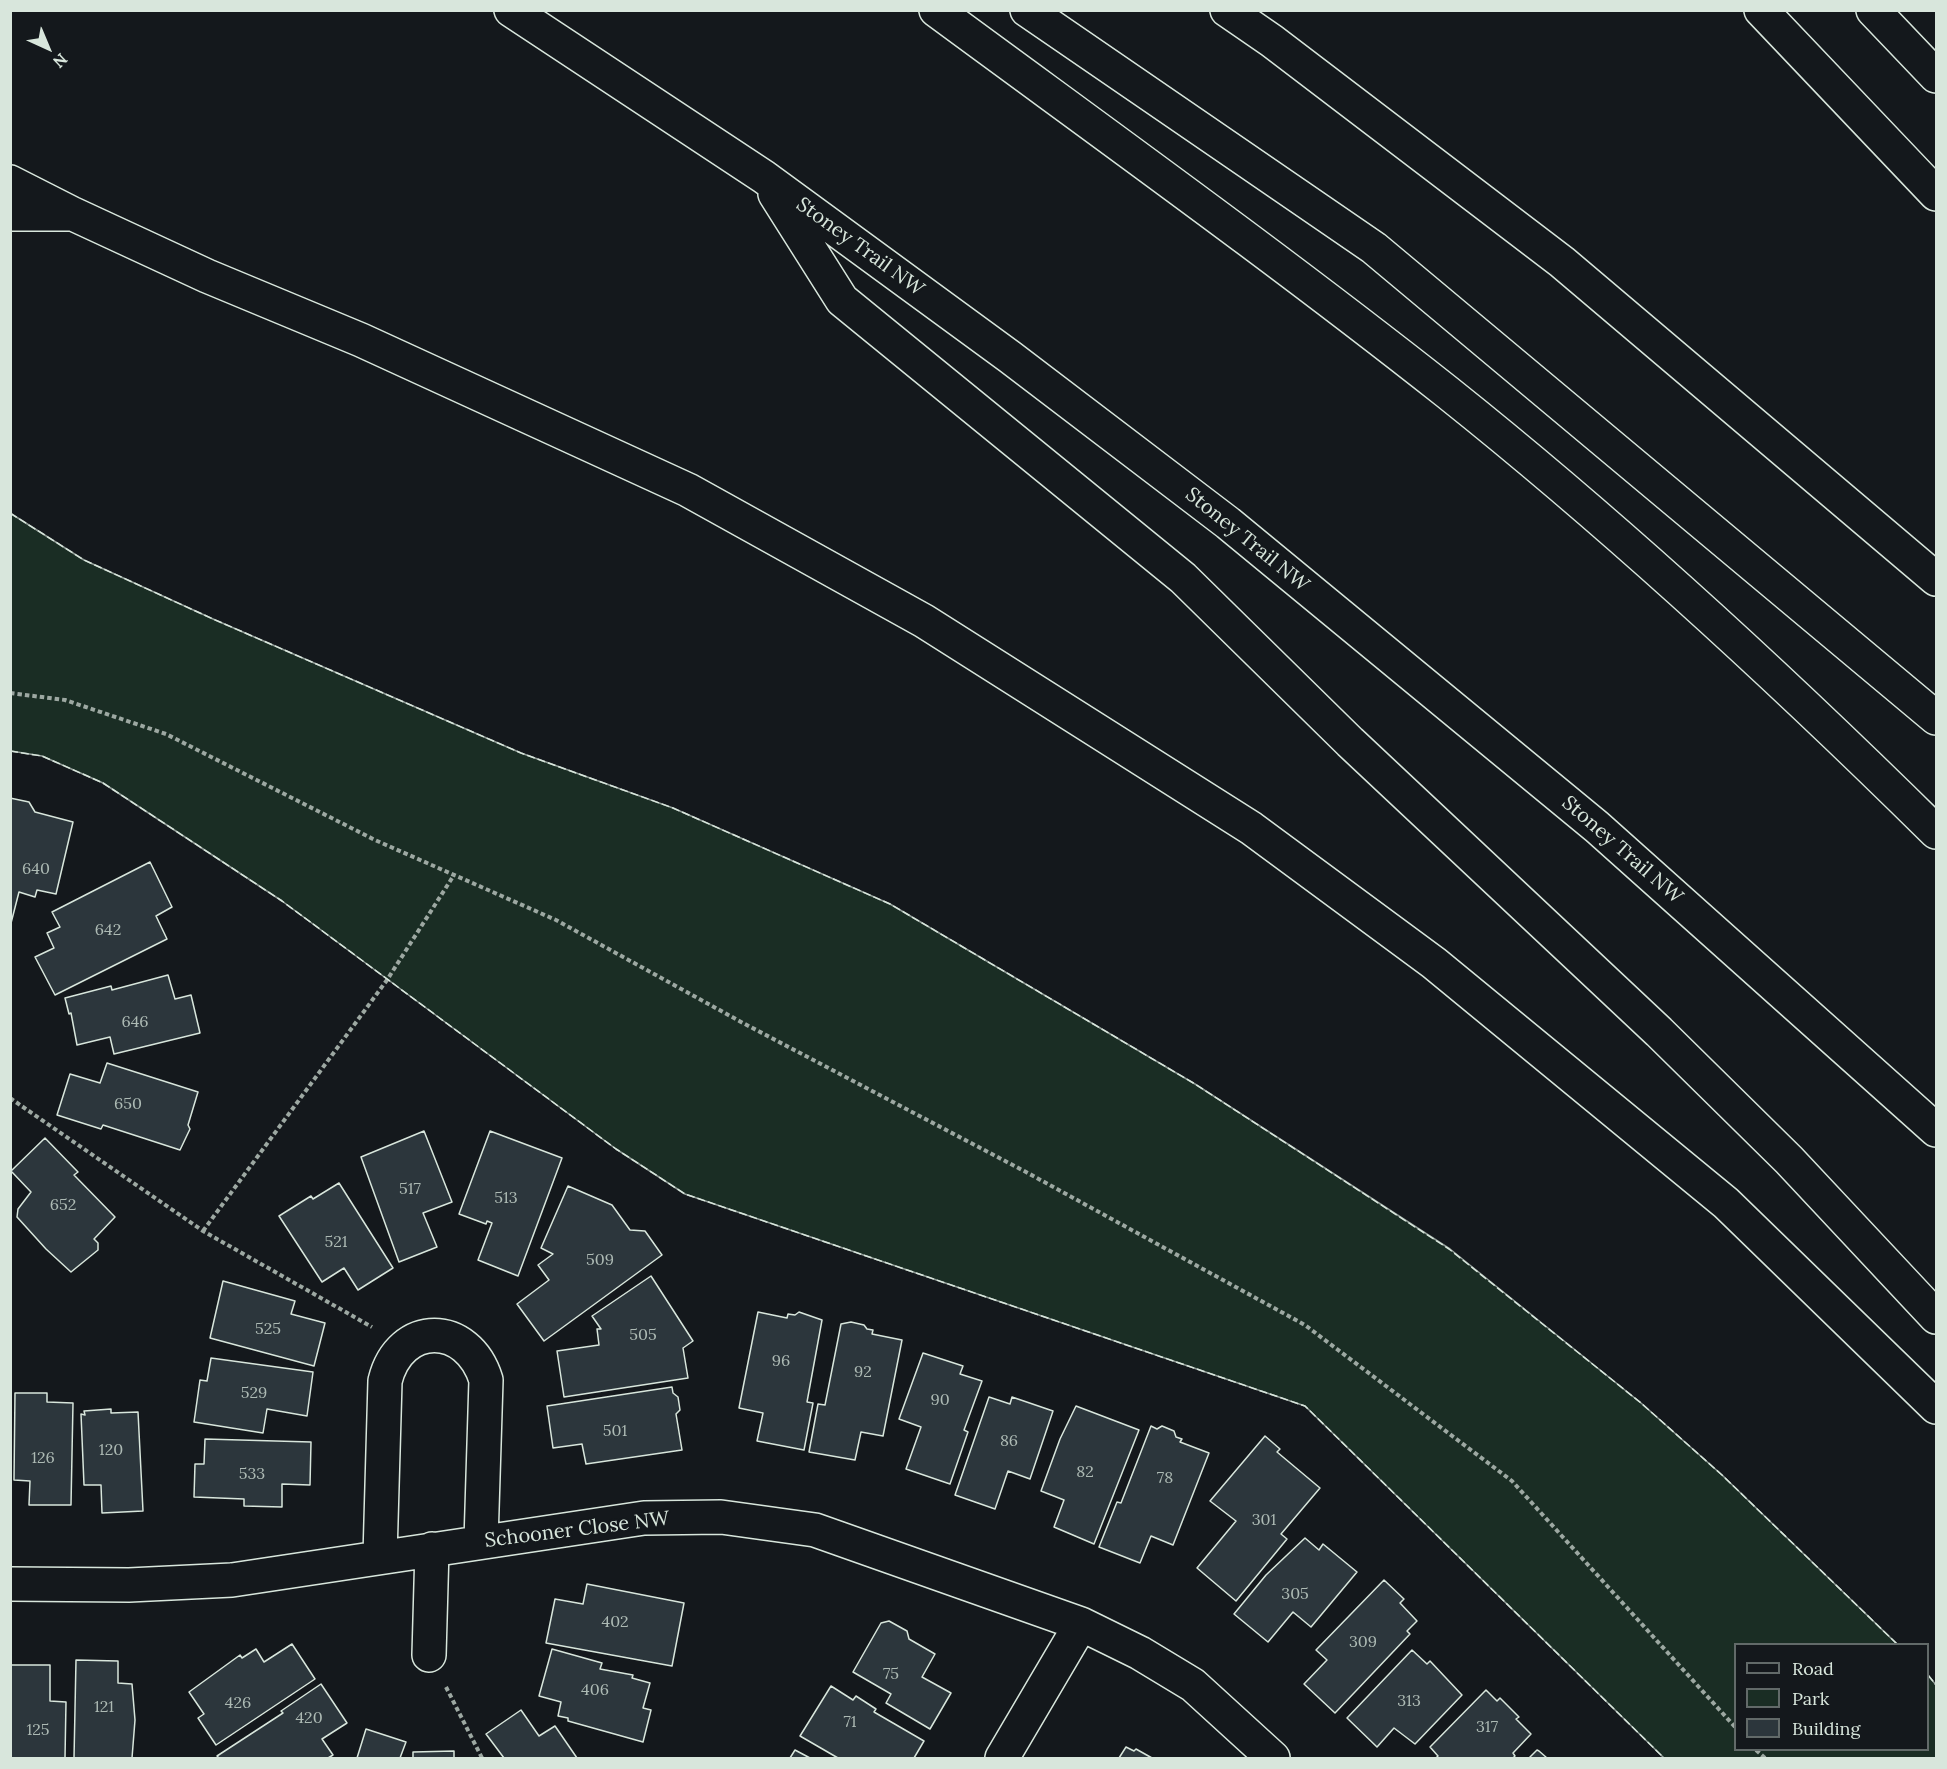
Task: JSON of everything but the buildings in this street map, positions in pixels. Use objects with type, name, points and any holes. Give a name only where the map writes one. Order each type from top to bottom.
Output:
[{"type":"main road","name":"Stoney Trail NW","points":[[511,10],[764,177],[1010,357],[1228,523],[1597,827],[1936,1130]]},
{"type":"main road","points":[[936,10],[1264,251],[1457,401],[1631,545],[1869,765],[1936,831]]},
{"type":"main road","points":[[1027,10],[1374,248],[1936,718]]},
{"type":"main road","points":[[1227,10],[1282,48],[1562,262],[1936,579]]},
{"type":"main road","points":[[1761,10],[1936,194]]},
{"type":"main road","points":[[1873,10],[1936,76]]},
{"type":"main road","points":[[764,177],[842,300],[1183,578],[1350,742],[1659,1032],[1789,1160],[1936,1317]]},
{"type":"main road","points":[[10,182],[207,276],[361,340],[688,490],[924,621],[1251,828],[1434,963],[1726,1203],[1936,1407]]},
{"type":"main road","points":[[10,214],[71,213]]},
{"type":"main road","points":[[380,1556],[385,1381],[395,1355],[405,1346],[421,1338],[439,1336],[456,1340],[471,1350],[481,1364],[486,1380],[481,1541]]},
{"type":"main road","name":"Schooner Close NW","points":[[10,1584],[129,1585],[232,1580],[644,1518],[721,1517],[815,1530],[1081,1624],[1140,1653],[1192,1685],[1273,1758]]},
{"type":"main road","points":[[429,1655],[432,1549]]},
{"type":"main road","points":[[1002,1758],[1081,1624]]},
{"type":"path","points":[[10,693],[65,700],[166,734],[375,840],[556,920],[1026,1172],[1305,1325],[1512,1481],[1734,1726]]},
{"type":"path","points":[[203,1231],[387,980],[454,875]]},
{"type":"path","points":[[10,1098],[203,1231],[405,1346]]},
{"type":"path","points":[[429,1655],[482,1758]]},
{"type":"green space","points":[[10,513],[84,560],[213,619],[521,753],[673,808],[890,904],[1195,1084],[1450,1249],[1641,1403],[1722,1475],[1896,1643],[1734,1643],[1734,1751],[1929,1751],[1929,1676],[1936,1685],[1936,1758],[1664,1758],[1305,1406],[685,1194],[616,1149],[282,901],[103,783],[42,756],[11,751]]},
{"type":"fence","points":[[10,513],[84,560],[213,619],[521,753],[673,808],[890,904],[1195,1084],[1449,1249],[1641,1403],[1722,1475],[1896,1643]]},
{"type":"fence","points":[[10,751],[42,756],[103,783],[282,901],[616,1149],[685,1194],[1305,1406],[1664,1758]]},
{"type":"fence","points":[[1929,1676],[1936,1685]]}]
